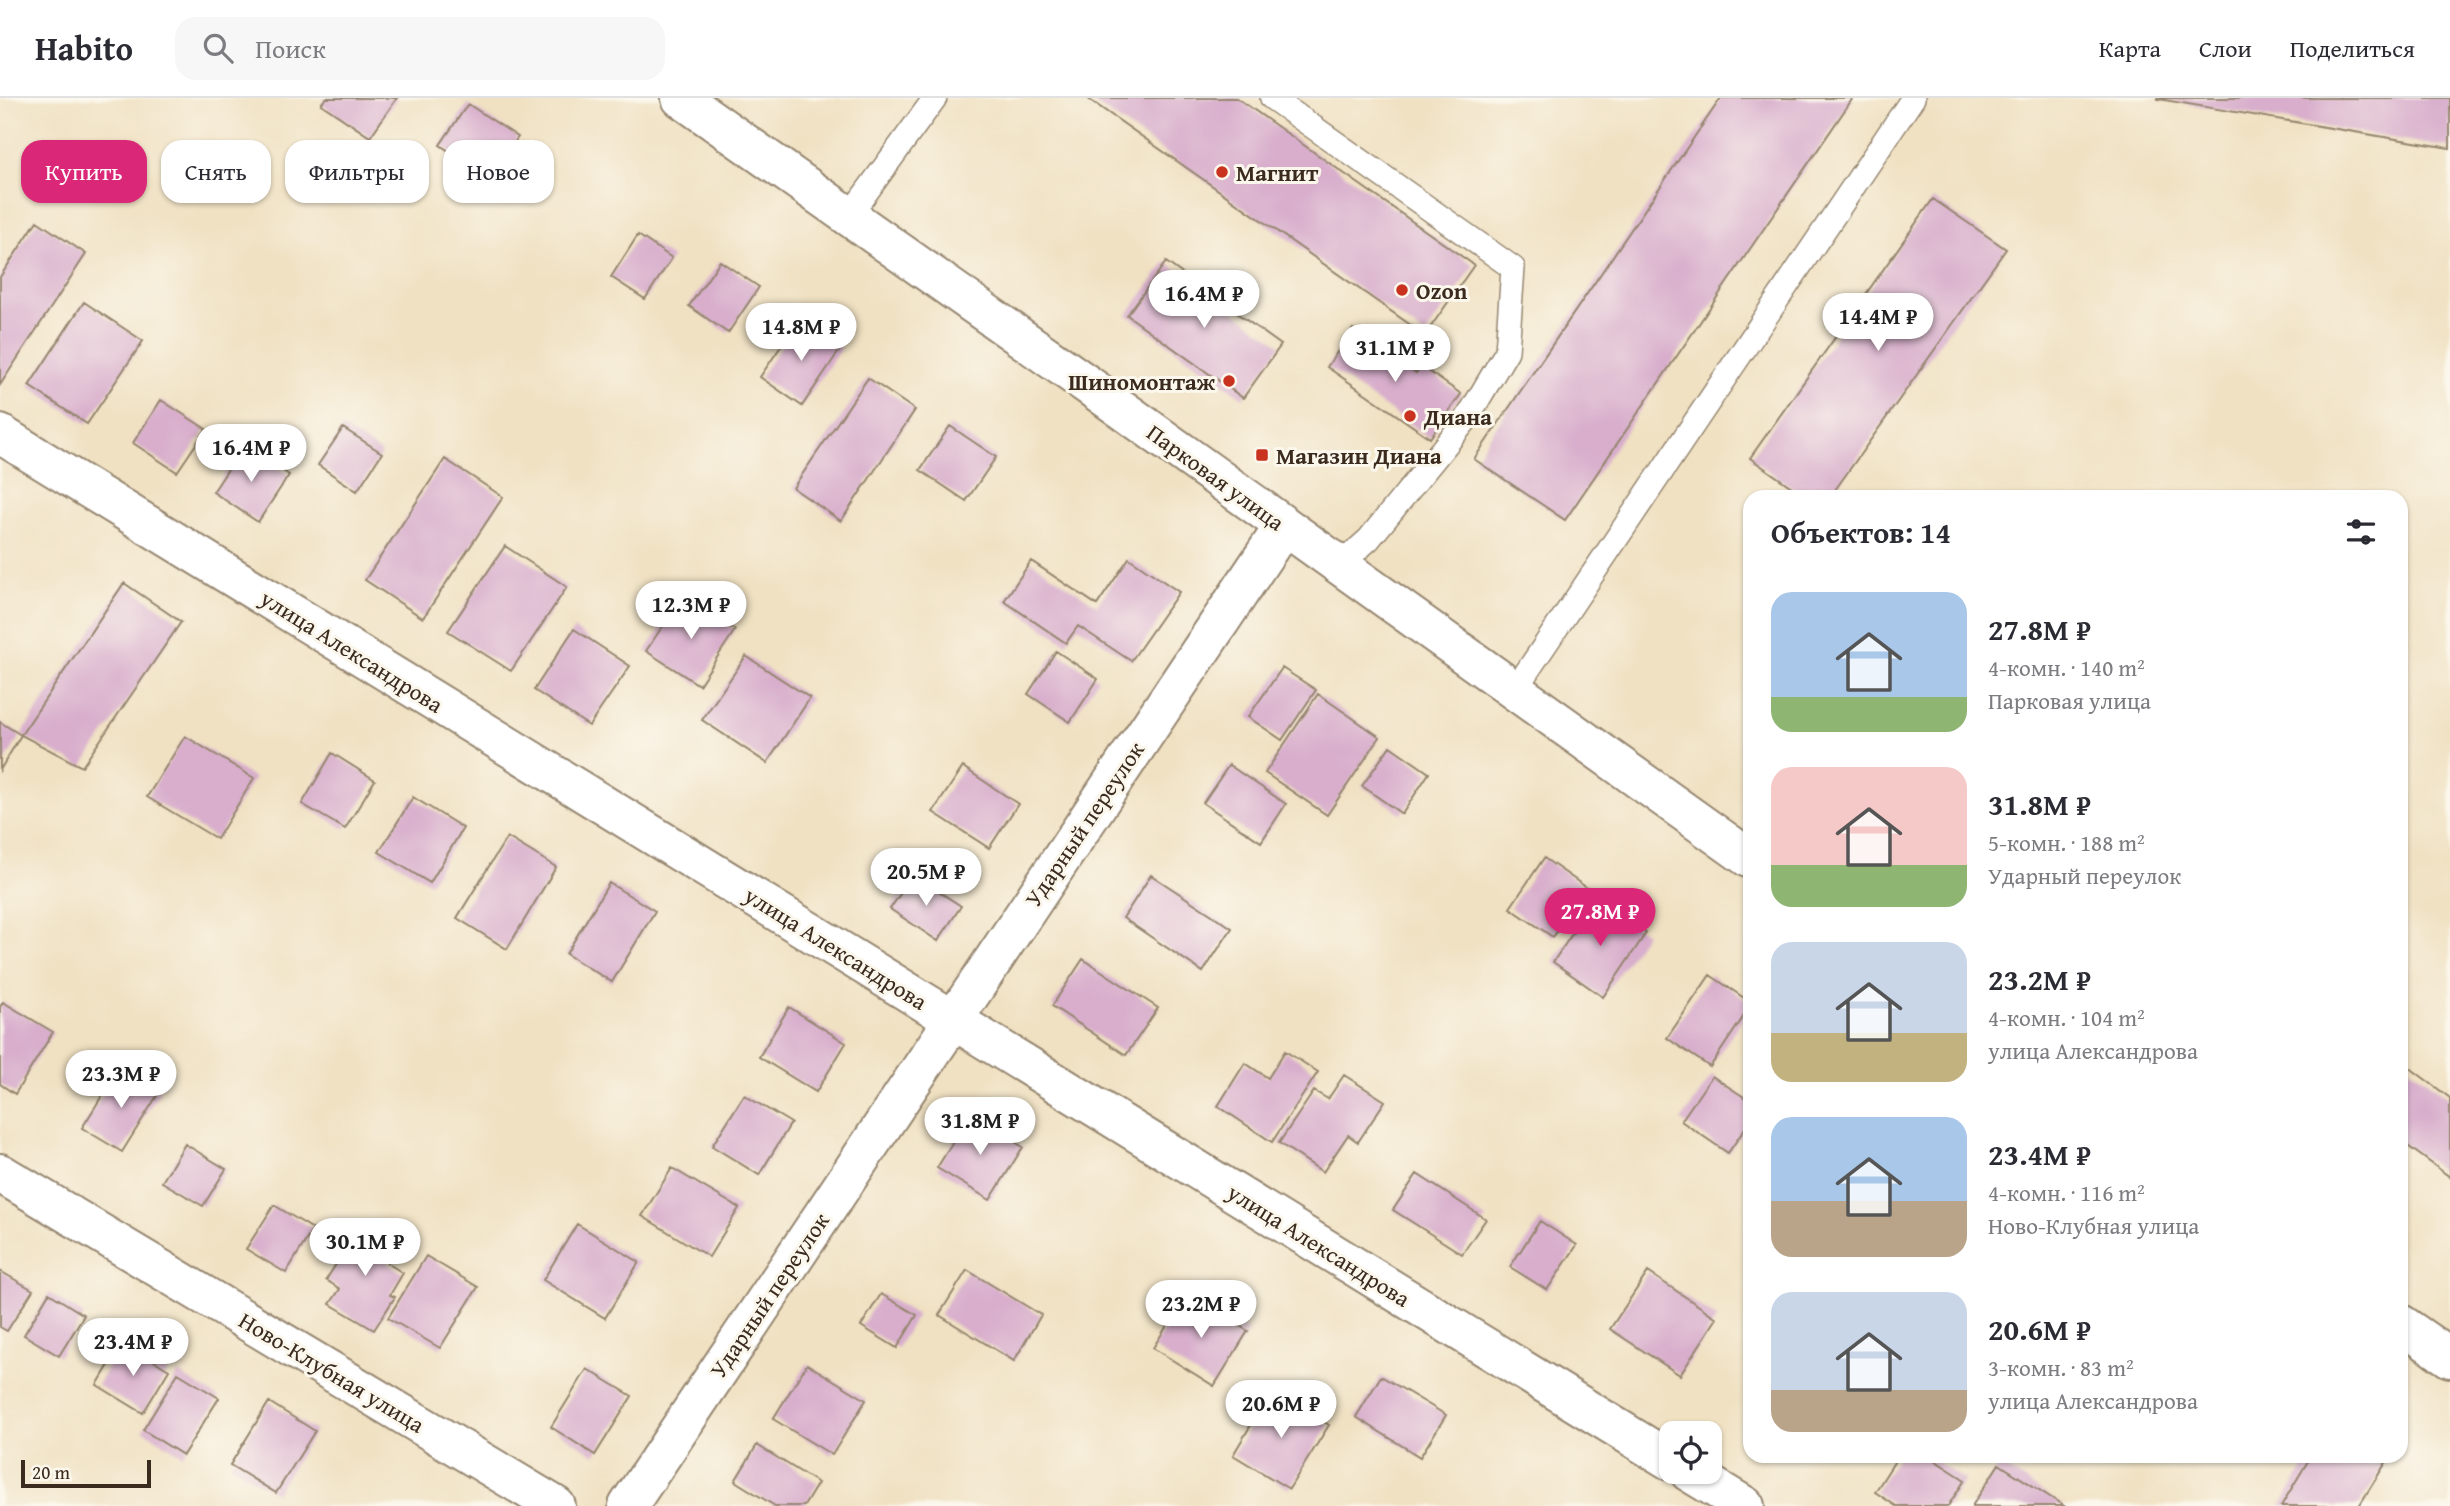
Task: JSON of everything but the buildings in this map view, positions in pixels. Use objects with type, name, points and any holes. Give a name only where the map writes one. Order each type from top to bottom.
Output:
[{"type":"street","name":"Парковая улица","points":[[681,98],[1743,854]]},
{"type":"street","name":"улица Александрова","points":[[0,435],[1659,1454]]},
{"type":"street","name":"Ударный переулок","points":[[628,1506],[1283,526]]},
{"type":"street","name":"Ново-Клубная улица","points":[[0,1173],[556,1506]]},
{"type":"street","points":[[2408,1329],[2450,1359]]},
{"type":"street","points":[[1709,1484],[1745,1506]]},
{"type":"lane","points":[[849,216],[935,98]]},
{"type":"lane","points":[[1272,98],[1513,268],[1507,351],[1466,420],[1369,539],[1339,566]]},
{"type":"lane","points":[[1514,691],[1913,98]]},
{"type":"place","name":"Магнит","points":[[1222,172]]},
{"type":"place","name":"Ozon","points":[[1402,290]]},
{"type":"place","name":"Шиномонтаж","points":[[1229,381]]},
{"type":"place","name":"Диана","points":[[1410,416]]},
{"type":"place","name":"Магазин Диана","points":[[1262,455]]}]
